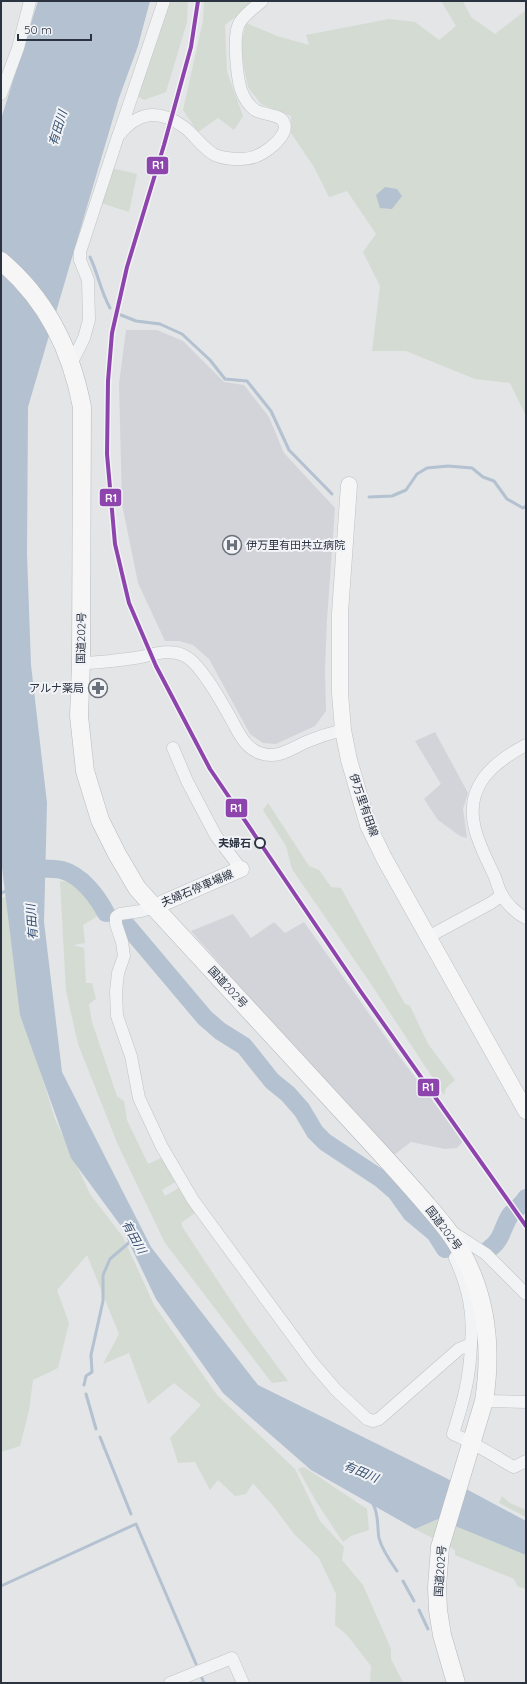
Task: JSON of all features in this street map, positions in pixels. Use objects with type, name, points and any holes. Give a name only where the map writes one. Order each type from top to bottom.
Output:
[{"type":"highway","name":"国道202号","points":[[1,261],[26,286],[44,308],[58,332],[72,362],[82,407],[81,664],[79,716],[85,771],[100,820],[117,854],[137,888],[403,1177],[446,1228],[462,1253],[476,1284],[485,1320],[488,1355],[484,1401],[440,1547],[437,1587],[438,1610],[442,1635],[456,1683]]},
{"type":"main road","name":"伊万里有田線","points":[[349,485],[340,613],[340,693],[343,730],[349,760],[368,825],[384,858],[526,1111]]},
{"type":"main road","name":"夫婦石停車場線","points":[[154,907],[241,869]]},
{"type":"street","points":[[1,94],[18,48],[30,1]]},
{"type":"street","points":[[72,362],[84,338],[89,320],[88,280],[80,260],[80,252],[164,1]]},
{"type":"street","points":[[118,136],[124,129],[138,119],[151,114],[165,116],[184,127],[203,146],[216,155],[231,159],[250,159],[262,154],[271,147],[282,135],[285,128],[284,122],[280,118],[265,115],[248,103],[241,89],[235,44],[236,31],[240,21],[262,1]]},
{"type":"street","points":[[81,664],[168,652],[182,654],[192,660],[230,717],[246,746],[257,752],[272,755],[281,754],[324,734],[343,730]]},
{"type":"street","points":[[525,917],[502,895],[475,829],[472,814],[474,795],[482,780],[493,767],[509,754],[526,746]]},
{"type":"street","points":[[173,748],[187,781],[216,836],[241,869]]},
{"type":"street","points":[[428,937],[491,903],[502,895]]},
{"type":"street","points":[[154,907],[142,911],[120,914],[116,918],[116,924],[122,942],[124,956],[118,973],[116,986],[117,1016],[131,1056],[139,1098],[162,1147],[193,1200],[312,1362],[336,1390],[368,1419],[373,1421],[379,1419],[459,1349],[471,1344]]},
{"type":"street","points":[[446,1228],[486,1254],[526,1294]]},
{"type":"street","points":[[446,1228],[446,1237],[468,1292],[473,1323],[470,1369],[466,1390],[453,1434],[472,1442],[479,1448],[514,1467],[526,1461]]},
{"type":"street","points":[[484,1401],[526,1402]]},
{"type":"street","points":[[170,1683],[232,1658],[243,1683]]},
{"type":"shaded area","points":[[168,1],[188,1],[187,22],[166,92],[144,100],[137,96]]},
{"type":"shaded area","points":[[204,1],[255,1],[225,25],[227,72],[243,116],[234,130],[218,118],[198,132],[183,110],[203,21]]},
{"type":"shaded area","points":[[441,1],[463,1],[471,17],[495,34],[526,10],[526,416],[510,383],[475,379],[406,351],[372,351],[380,286],[363,252],[376,234],[347,191],[329,197],[314,167],[291,133],[291,116],[261,104],[248,87],[240,48],[246,23],[277,36],[309,45],[306,35],[389,19],[415,22],[439,40],[456,26]]},
{"type":"shaded area","points":[[112,168],[137,174],[129,212],[101,203]]},
{"type":"shaded area","name":"伊万里有田共立病院","points":[[126,330],[157,330],[183,341],[224,382],[244,385],[269,417],[284,453],[335,508],[327,620],[325,670],[326,711],[315,726],[276,744],[263,743],[250,734],[209,659],[193,645],[179,641],[165,641],[138,583],[122,504],[119,384]]},
{"type":"shaded area","points":[[435,732],[468,793],[463,809],[467,838],[460,836],[438,820],[424,799],[441,784],[415,741]]},
{"type":"shaded area","points":[[268,803],[309,866],[319,870],[331,887],[341,888],[405,1004],[410,1006],[428,1044],[455,1080],[446,1088],[444,1095],[369,981],[292,869],[286,846],[263,810]]},
{"type":"shaded area","points":[[87,873],[107,902],[101,914],[83,925],[85,943],[73,945],[84,948],[86,983],[92,983],[96,999],[89,1004],[92,1022],[117,1096],[124,1101],[127,1120],[148,1164],[161,1158],[177,1181],[162,1190],[165,1196],[180,1187],[195,1213],[181,1223],[183,1228],[247,1325],[288,1381],[272,1383],[165,1243],[118,1145],[78,1044],[66,991],[60,881],[72,882]]},
{"type":"shaded area","points":[[6,897],[23,1016],[55,1119],[90,1194],[123,1237],[154,1305],[217,1395],[295,1469],[320,1521],[344,1547],[342,1560],[363,1585],[391,1649],[391,1659],[403,1682],[402,1683],[370,1683],[371,1666],[347,1635],[335,1625],[336,1594],[319,1558],[294,1534],[274,1507],[253,1483],[246,1494],[235,1496],[218,1480],[210,1490],[195,1462],[178,1463],[170,1438],[201,1405],[174,1383],[148,1404],[129,1353],[103,1364],[119,1334],[87,1255],[57,1290],[69,1323],[58,1368],[33,1380],[29,1410],[20,1446],[1,1452],[1,898]]},
{"type":"shaded area","points":[[233,914],[251,938],[274,922],[285,933],[304,922],[399,1056],[463,1141],[457,1148],[445,1149],[411,1142],[394,1155],[242,993],[235,981],[191,931]]},
{"type":"shaded area","points":[[304,1467],[367,1509],[369,1530],[351,1536],[343,1542],[317,1503],[298,1469]]},
{"type":"shaded area","points":[[502,1496],[510,1503],[526,1510],[526,1517],[499,1503]]},
{"type":"shaded area","points":[[438,1519],[526,1555],[526,1589],[517,1586],[514,1579],[455,1555],[455,1550],[415,1529]]},
{"type":"water","name":"有田川","points":[[38,1],[150,1],[138,46],[119,98],[28,407],[27,554],[31,665],[47,803],[44,922],[62,1072],[151,1247],[258,1385],[442,1476],[526,1521],[526,1555],[438,1519],[415,1529],[311,1470],[223,1393],[156,1299],[121,1226],[71,1158],[20,1015],[1,859],[1,119]]},
{"type":"water","points":[[385,187],[397,189],[402,196],[392,209],[380,208],[376,195]]},
{"type":"waterway","points":[[90,257],[104,296],[110,308]]},
{"type":"waterway","points":[[121,315],[136,321],[160,324],[182,334],[210,360],[225,379],[247,381],[271,411],[289,450],[332,494]]},
{"type":"waterway","points":[[369,497],[392,496],[406,490],[417,474],[427,468],[448,466],[472,468],[483,477],[494,481],[507,499],[523,508],[526,506]]},
{"type":"waterway","points":[[28,868],[58,869],[76,876],[93,893],[106,913]]},
{"type":"waterway","points":[[1,893],[9,890]]},
{"type":"waterway","points":[[124,922],[205,1018],[220,1031],[244,1046],[272,1081],[288,1094],[302,1110],[315,1132],[325,1142],[381,1179],[396,1192],[411,1213],[435,1233],[445,1249]]},
{"type":"waterway","points":[[489,1249],[500,1237],[511,1214],[526,1198]]},
{"type":"waterway","name":"有田川","points":[[84,1385],[86,1376],[92,1372],[91,1355],[103,1301],[103,1275],[110,1259],[131,1241]]},
{"type":"waterway","points":[[86,1394],[96,1429]]},
{"type":"waterway","points":[[100,1437],[131,1514]]},
{"type":"waterway","points":[[373,1504],[377,1516],[380,1542],[386,1555],[397,1571]]},
{"type":"waterway","points":[[1,1586],[136,1524],[196,1664]]},
{"type":"waterway","points":[[403,1581],[414,1601]]},
{"type":"waterway","points":[[419,1610],[428,1629]]},
{"type":"waterway","points":[[201,1676],[204,1683]]},
{"type":"transit line","name":"R1","points":[[198,1],[191,47],[164,145],[127,267],[112,333],[108,381],[107,454],[115,544],[129,603],[156,666],[210,769],[361,992],[526,1226]]},
{"type":"place","name":"伊万里有田共立病院","points":[[232,545]]},
{"type":"place","name":"アルナ薬局","points":[[98,688]]},
{"type":"place","name":"夫婦石","points":[[260,843]]}]
